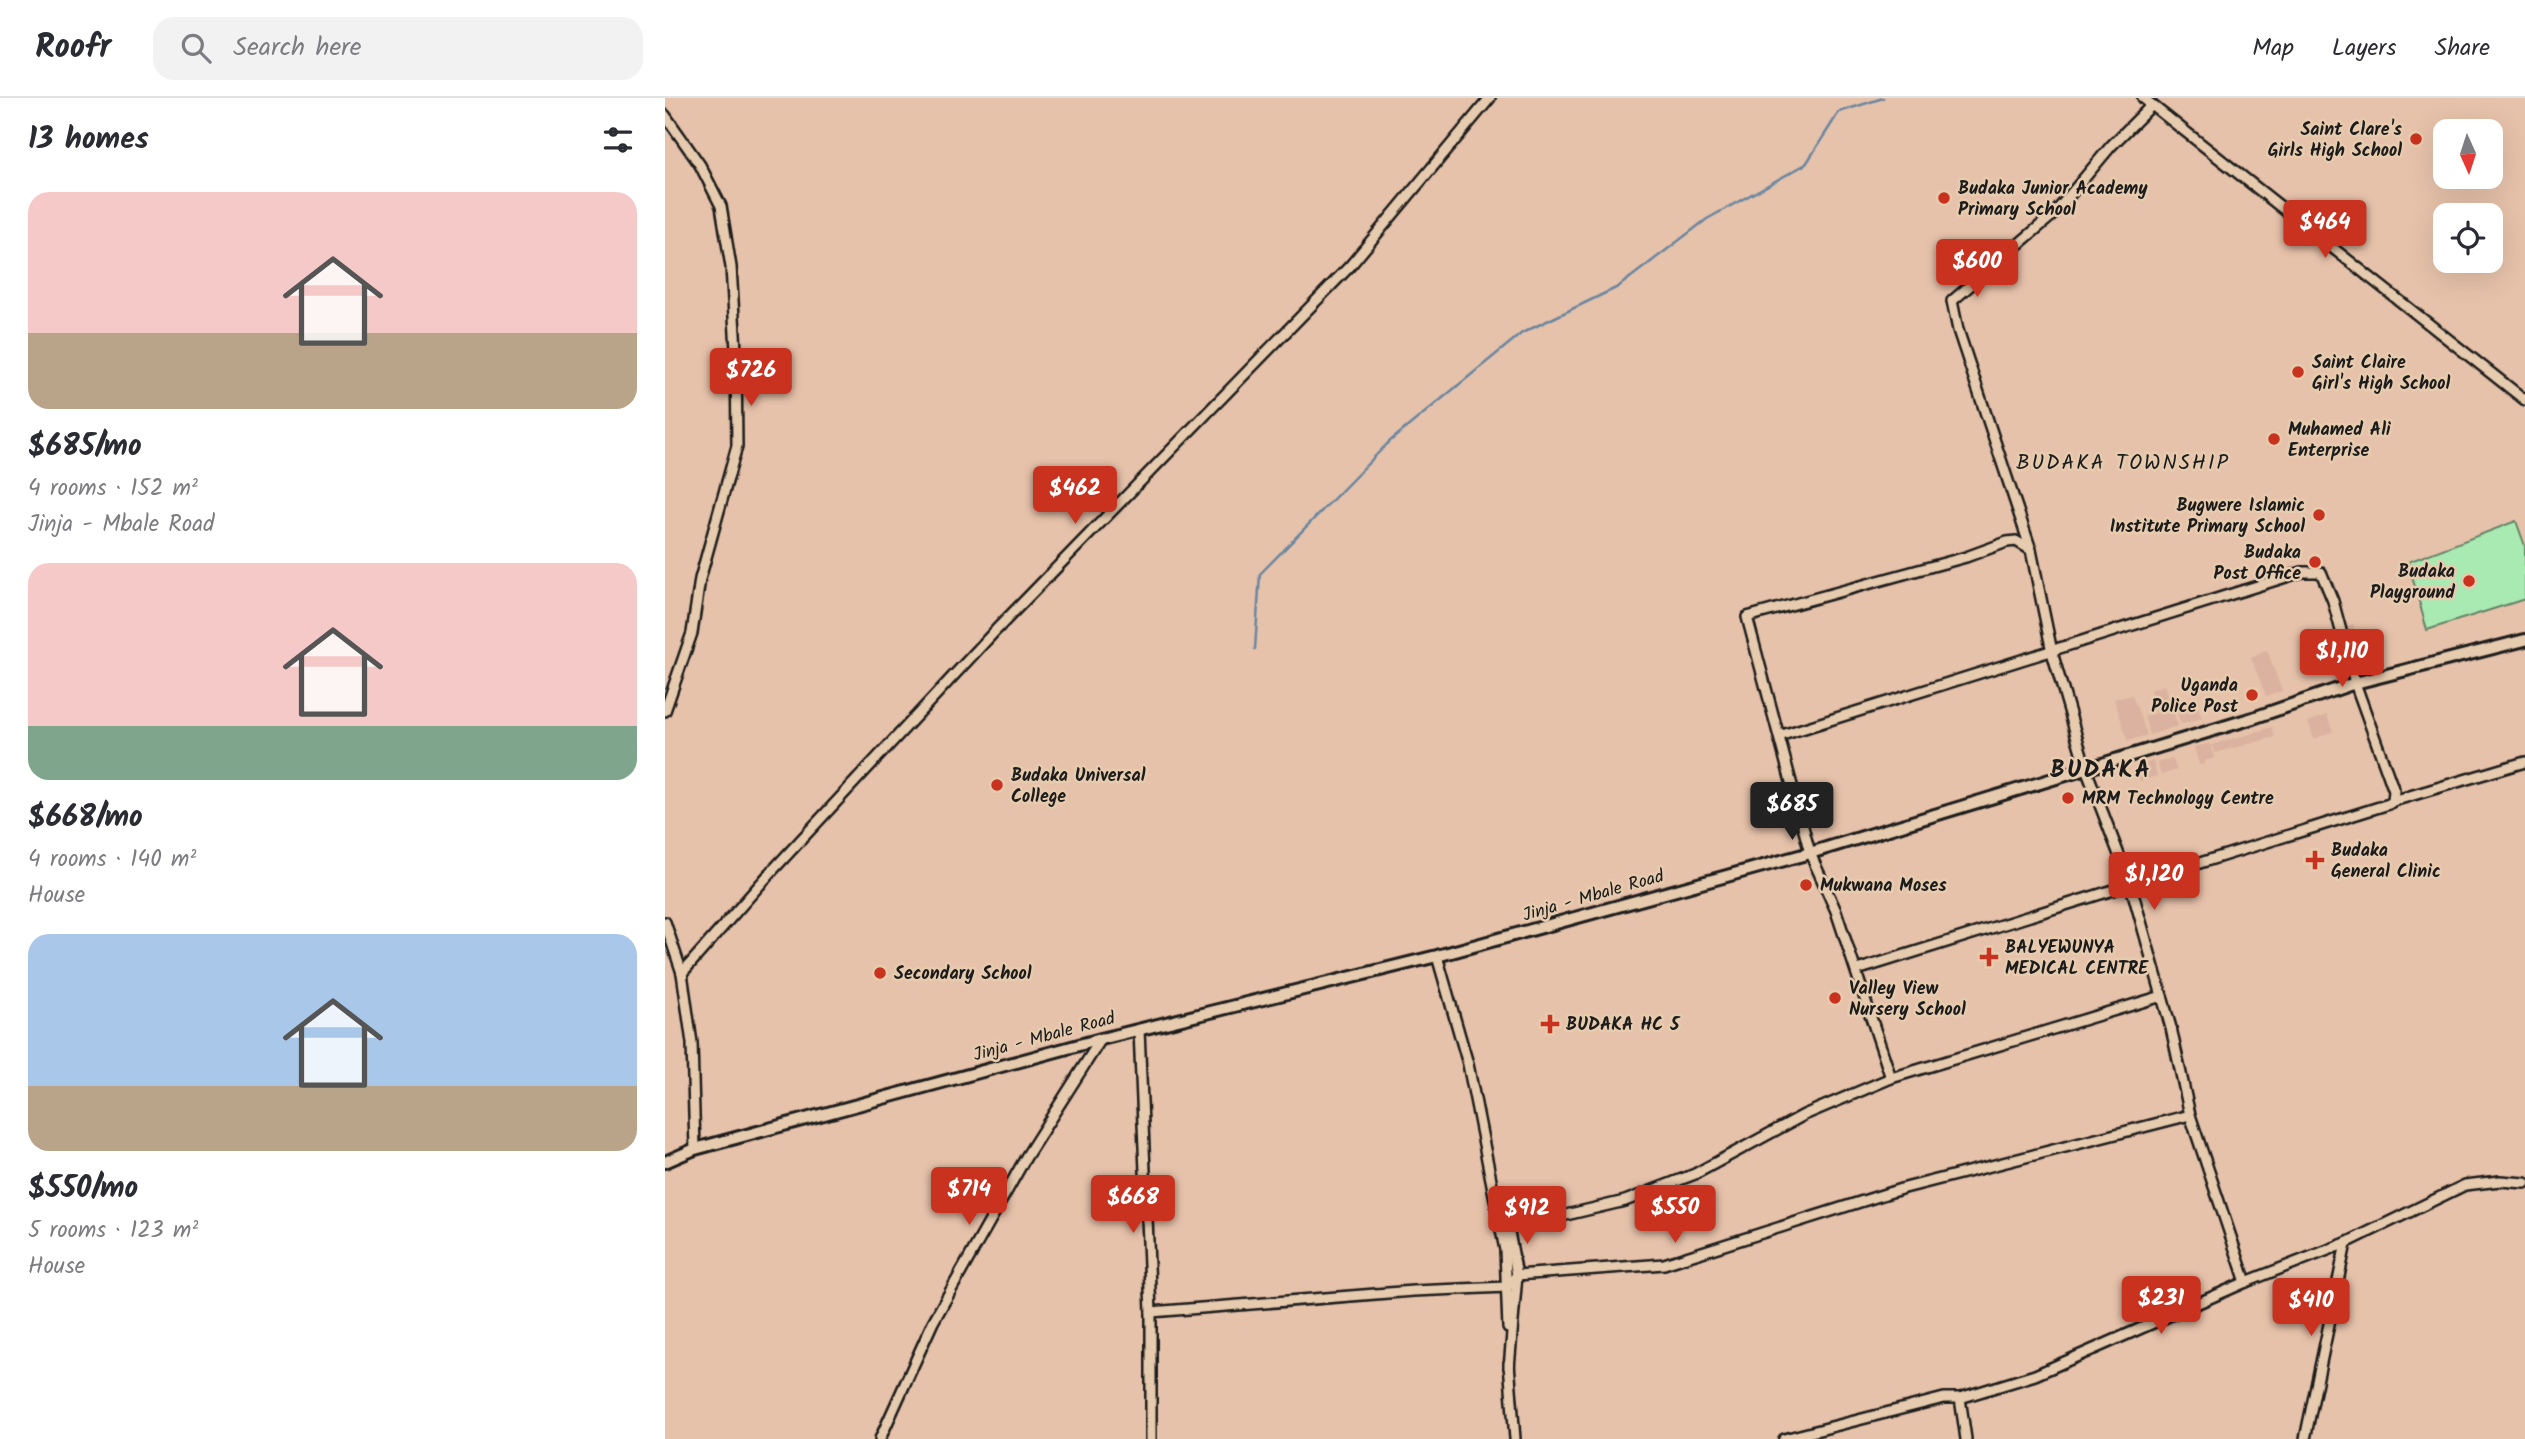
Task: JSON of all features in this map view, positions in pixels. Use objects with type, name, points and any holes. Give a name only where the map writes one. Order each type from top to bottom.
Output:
[{"type":"main road","name":"Jinja - Mbale Road","points":[[665,1162],[695,1149],[1101,1039],[1437,956],[1810,853],[2253,718],[2355,682],[2525,640]]},
{"type":"street","points":[[682,973],[996,630],[1350,266],[1490,98]]},
{"type":"street","points":[[2143,98],[2525,400]]},
{"type":"street","points":[[2152,105],[2111,146],[2055,213],[1952,301],[1958,330],[2031,550],[2052,652],[2086,769],[2131,886],[2162,996],[2190,1115],[2246,1282]]},
{"type":"street","points":[[665,115],[700,165],[721,205],[731,267],[736,350],[737,446],[700,579],[692,633],[665,711]]},
{"type":"street","points":[[1891,1078],[1836,911],[1810,853],[1748,617],[1966,557],[2007,542],[2016,541],[2031,550]]},
{"type":"street","points":[[1779,736],[2052,652],[2249,587],[2302,572],[2321,572],[2333,601],[2355,682],[2394,791],[2393,801]]},
{"type":"street","points":[[1857,970],[2131,886],[2277,837],[2525,762]]},
{"type":"street","points":[[665,922],[682,973],[692,1044],[695,1149]]},
{"type":"street","points":[[1437,956],[1468,1064],[1504,1250],[1515,1439]]},
{"type":"street","points":[[1509,1368],[1517,1275],[1507,1222],[1566,1215],[1625,1201],[1695,1174],[1804,1115],[1891,1078],[2162,996]]},
{"type":"street","points":[[1139,1030],[1151,1312],[1151,1439]]},
{"type":"street","points":[[880,1439],[940,1311],[1026,1157],[1101,1039]]},
{"type":"street","points":[[1151,1312],[1507,1287],[1517,1275],[1664,1264],[1901,1189],[2190,1115]]},
{"type":"street","points":[[1784,1439],[1944,1398],[1960,1398],[2035,1375],[2246,1282],[2346,1242],[2465,1185],[2500,1181],[2525,1183]]},
{"type":"street","points":[[2305,1439],[2346,1242]]},
{"type":"street","points":[[1960,1398],[1966,1439]]},
{"type":"shaded area","points":[[2353,624],[2362,648],[2350,653],[2341,628]]},
{"type":"shaded area","points":[[2267,650],[2282,691],[2266,696],[2251,658]]},
{"type":"shaded area","points":[[2164,685],[2178,726],[2149,735],[2144,716],[2156,713],[2158,718],[2150,690]]},
{"type":"shaded area","points":[[2132,695],[2147,735],[2128,741],[2114,699]]},
{"type":"shaded area","points":[[2197,706],[2202,718],[2181,724],[2176,710]]},
{"type":"shaded area","points":[[2327,715],[2333,731],[2314,739],[2308,722]]},
{"type":"shaded area","points":[[2272,727],[2275,737],[2215,753],[2212,745],[2235,738],[2237,741],[2237,738]]},
{"type":"shaded area","points":[[2210,743],[2214,758],[2199,765],[2194,747]]},
{"type":"shaded area","points":[[2172,758],[2177,770],[2161,775],[2157,763]]},
{"type":"shaded area","points":[[2153,761],[2157,776],[2140,781],[2136,766]]},
{"type":"green space","name":"Budaka Playground","points":[[2516,521],[2525,546],[2525,599],[2427,630],[2408,562]]},
{"type":"waterway","points":[[1255,649],[1260,574],[1389,442],[1522,333],[1618,287],[1707,219],[1806,164],[1839,112],[1883,98]]},
{"type":"place","name":"Saint Clare's Girls High School","points":[[2416,139]]},
{"type":"place","name":"Budaka Junior Academy Primary School","points":[[1944,198]]},
{"type":"place","name":"Saint Claire Girl's High School","points":[[2298,372]]},
{"type":"place","name":"Muhamed Ali Enterprise","points":[[2274,439]]},
{"type":"place","name":"Bugwere Islamic Institute Primary School","points":[[2319,515]]},
{"type":"place","name":"Budaka Post Office","points":[[2315,562]]},
{"type":"place","name":"Budaka Playground","points":[[2469,581]]},
{"type":"place","name":"Uganda Police Post","points":[[2252,695]]},
{"type":"place","name":"Budaka Universal College","points":[[997,785]]},
{"type":"place","name":"MRM Technology Centre","points":[[2068,798]]},
{"type":"place","name":"Budaka General Clinic","points":[[2315,860]]},
{"type":"place","name":"Mukwana Moses","points":[[1806,885]]},
{"type":"place","name":"BALYEWUNYA MEDICAL CENTRE","points":[[1989,957]]},
{"type":"place","name":"Secondary School","points":[[880,973]]},
{"type":"place","name":"Valley View Nursery School","points":[[1835,998]]},
{"type":"place","name":"BUDAKA HC 5","points":[[1550,1024]]},
{"type":"district","name":"BUDAKA TOWNSHIP","points":[[2123,462]]},
{"type":"district","name":"BUDAKA","points":[[2101,769]]}]
